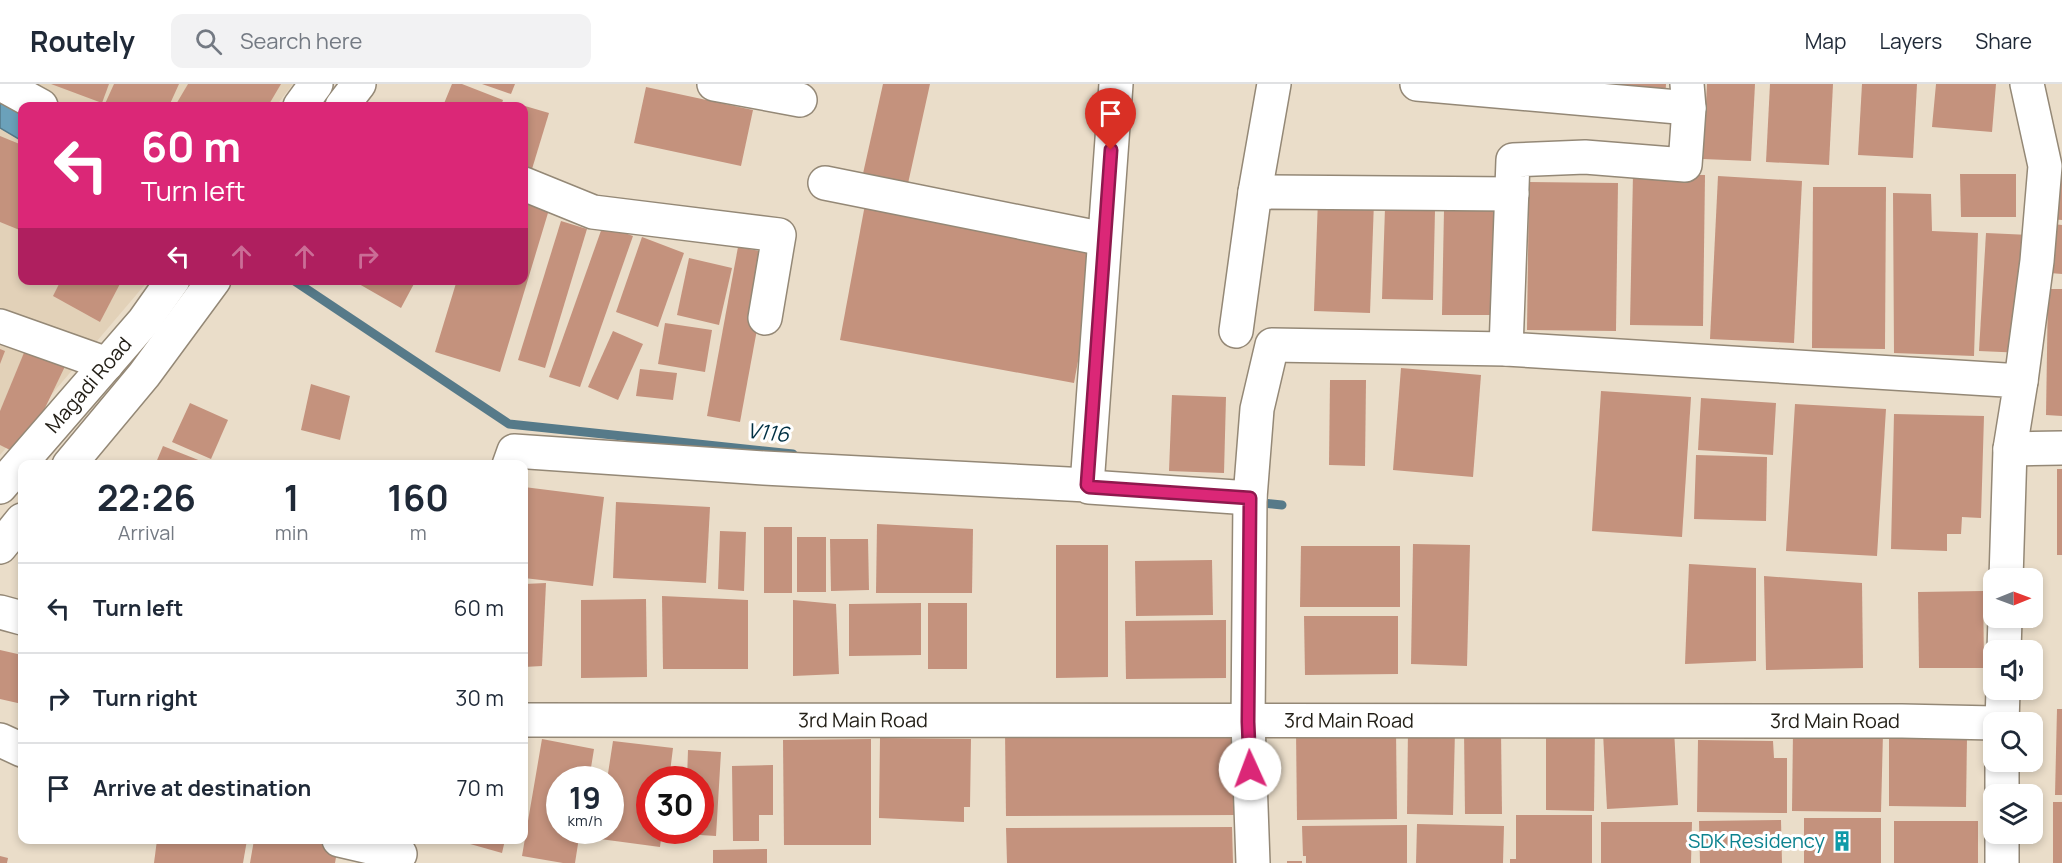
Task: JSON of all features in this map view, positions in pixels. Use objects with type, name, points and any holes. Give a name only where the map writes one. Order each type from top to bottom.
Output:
[{"type":"street","points":[[2,84],[33,102]]},
{"type":"street","points":[[303,102],[316,84]]},
{"type":"street","points":[[714,84],[800,100]]},
{"type":"street","points":[[1088,486],[1116,84]]},
{"type":"street","points":[[1236,331],[1255,192],[1274,84]]},
{"type":"street","points":[[1417,84],[1688,96],[1685,165],[1585,157],[1513,160],[1506,349]]},
{"type":"street","points":[[2006,568],[2010,449],[2037,261],[2054,167],[2027,84]]},
{"type":"street","points":[[825,183],[1104,239]]},
{"type":"street","points":[[528,186],[593,212],[779,235],[765,318]]},
{"type":"street","points":[[1255,192],[1512,194]]},
{"type":"street","name":"Magadi Road","points":[[23,460],[144,321],[169,285]]},
{"type":"street","name":"Magadi Road","points":[[73,460],[144,375],[210,285]]},
{"type":"street","points":[[0,326],[107,364]]},
{"type":"street","points":[[1253,863],[1248,722],[1249,497],[1257,409],[1272,345],[1506,349],[2021,381]]},
{"type":"street","points":[[2010,449],[2062,448]]},
{"type":"street","points":[[511,460],[514,451],[1249,497]]},
{"type":"street","name":"Magadi Road","points":[[0,487],[18,466]]},
{"type":"street","points":[[0,547],[18,525]]},
{"type":"street","points":[[0,612],[18,617]]},
{"type":"street","name":"3rd Main Road","points":[[528,720],[1983,723]]},
{"type":"street","points":[[0,740],[18,748]]},
{"type":"street","points":[[360,844],[401,852]]},
{"type":"street","points":[[2002,844],[2002,863]]},
{"type":"shaded area","points":[[0,84],[293,84],[279,102],[18,102]]},
{"type":"shaded area","points":[[0,128],[18,139],[18,285],[145,285],[0,455]]},
{"type":"water","points":[[0,96],[18,106],[18,139],[0,128]]},
{"type":"building","points":[[51,84],[109,84],[102,102]]},
{"type":"building","points":[[114,84],[179,84],[171,102],[106,102]]},
{"type":"building","points":[[188,84],[281,84],[270,102],[177,102]]},
{"type":"building","points":[[452,84],[462,84],[503,100],[502,102],[445,102]]},
{"type":"building","points":[[482,84],[515,84],[511,94]]},
{"type":"building","points":[[883,84],[930,84],[905,197],[860,187]]},
{"type":"building","points":[[1613,84],[1666,84],[1665,101],[1612,96]]},
{"type":"building","points":[[1707,84],[1755,84],[1751,161],[1703,159]]},
{"type":"building","points":[[1770,84],[1833,84],[1829,165],[1766,162]]},
{"type":"building","points":[[1862,84],[1917,84],[1913,158],[1858,155]]},
{"type":"building","points":[[1936,84],[1996,84],[1992,132],[1932,127]]},
{"type":"building","points":[[646,87],[753,110],[741,166],[634,143]]},
{"type":"building","points":[[528,107],[549,113],[532,169],[528,168]]},
{"type":"building","points":[[0,136],[18,143],[18,229],[0,222]]},
{"type":"building","points":[[2056,173],[2062,174],[2062,220],[2050,219]]},
{"type":"building","points":[[1633,174],[1705,175],[1703,326],[1630,325]]},
{"type":"building","points":[[1960,174],[2016,174],[2016,217],[1961,217]]},
{"type":"building","points":[[1718,176],[1802,181],[1794,343],[1710,339]]},
{"type":"building","points":[[1529,182],[1618,183],[1616,331],[1527,330]]},
{"type":"building","points":[[1813,187],[1886,187],[1885,349],[1812,348]]},
{"type":"building","points":[[1893,193],[1931,194],[1932,231],[1978,233],[1974,356],[1894,353]]},
{"type":"building","points":[[528,196],[551,203],[528,279]]},
{"type":"building","points":[[866,199],[1100,242],[1074,383],[840,340]]},
{"type":"building","points":[[1318,199],[1374,201],[1370,313],[1314,311]]},
{"type":"building","points":[[1385,208],[1435,210],[1433,300],[1382,299]]},
{"type":"building","points":[[1444,210],[1495,211],[1493,315],[1442,315]]},
{"type":"building","points":[[561,221],[587,229],[545,368],[518,360]]},
{"type":"building","points":[[2053,224],[2062,225],[2062,274],[2050,273]]},
{"type":"building","points":[[603,225],[633,236],[580,387],[549,377]]},
{"type":"building","points":[[1986,233],[2030,235],[2024,353],[1979,351]]},
{"type":"building","points":[[642,237],[684,253],[658,327],[616,312]]},
{"type":"building","points":[[738,247],[771,253],[740,422],[707,416]]},
{"type":"building","points":[[689,258],[732,268],[719,325],[677,315]]},
{"type":"building","points":[[58,285],[119,285],[100,322],[53,296]]},
{"type":"building","points":[[361,285],[413,285],[401,308]]},
{"type":"building","points":[[455,285],[526,285],[500,372],[435,352]]},
{"type":"building","points":[[2048,289],[2062,289],[2062,416],[2046,415]]},
{"type":"building","points":[[665,323],[712,330],[705,372],[658,364]]},
{"type":"building","points":[[613,331],[643,344],[618,400],[588,387]]},
{"type":"building","points":[[28,343],[69,358],[22,456],[0,445],[0,411]]},
{"type":"building","points":[[0,349],[5,351],[0,364]]},
{"type":"building","points":[[1401,368],[1481,375],[1473,477],[1393,470]]},
{"type":"building","points":[[640,369],[677,373],[673,400],[636,396]]},
{"type":"building","points":[[1330,380],[1366,380],[1365,466],[1329,465]]},
{"type":"building","points":[[311,384],[350,396],[340,440],[301,430]]},
{"type":"building","points":[[1601,391],[1691,397],[1682,537],[1592,531]]},
{"type":"building","points":[[1172,395],[1226,397],[1224,473],[1169,471]]},
{"type":"building","points":[[1701,398],[1776,403],[1773,455],[1698,450]]},
{"type":"building","points":[[190,403],[228,420],[211,459],[172,442]]},
{"type":"building","points":[[1795,404],[1886,409],[1877,556],[1786,551]]},
{"type":"building","points":[[1894,414],[1984,416],[1981,518],[1962,517],[1961,534],[1947,534],[1947,551],[1891,549]]},
{"type":"building","points":[[163,446],[198,460],[157,460]]},
{"type":"building","points":[[1696,455],[1767,457],[1766,521],[1694,519]]},
{"type":"building","points":[[2057,469],[2062,469],[2062,555],[2057,555]]},
{"type":"building","points":[[528,488],[604,497],[593,586],[528,578]]},
{"type":"building","points":[[616,502],[710,507],[706,583],[613,578]]},
{"type":"building","points":[[877,524],[973,529],[972,593],[876,593]]},
{"type":"building","points":[[764,527],[792,527],[792,593],[764,593]]},
{"type":"building","points":[[720,531],[746,532],[744,591],[718,589]]},
{"type":"building","points":[[797,537],[826,537],[826,592],[797,592]]},
{"type":"building","points":[[830,539],[868,539],[869,590],[831,591]]},
{"type":"building","points":[[1413,544],[1470,545],[1467,666],[1411,664]]},
{"type":"building","points":[[1056,545],[1108,545],[1108,677],[1056,678]]},
{"type":"building","points":[[1301,546],[1400,546],[1400,607],[1300,607]]},
{"type":"building","points":[[1212,560],[1213,615],[1136,616],[1135,561]]},
{"type":"building","points":[[1689,564],[1756,568],[1756,661],[1685,664]]},
{"type":"building","points":[[1764,576],[1862,583],[1863,668],[1766,670]]},
{"type":"building","points":[[546,583],[542,666],[528,667],[528,584]]},
{"type":"building","points":[[1983,591],[1983,668],[1919,668],[1918,592]]},
{"type":"building","points":[[662,596],[748,600],[748,669],[663,669]]},
{"type":"building","points":[[646,599],[647,677],[581,678],[581,600]]},
{"type":"building","points":[[793,600],[836,604],[839,674],[793,676]]},
{"type":"building","points":[[921,603],[921,655],[849,656],[849,604]]},
{"type":"building","points":[[928,603],[967,603],[967,669],[928,669]]},
{"type":"building","points":[[1304,616],[1398,616],[1398,674],[1305,675]]},
{"type":"building","points":[[1226,620],[1226,678],[1126,679],[1125,621]]},
{"type":"building","points":[[0,650],[18,654],[18,703],[0,699]]},
{"type":"building","points":[[2057,709],[2062,709],[2062,795],[2055,795]]},
{"type":"building","points":[[1546,725],[1595,726],[1594,811],[1546,810]]},
{"type":"building","points":[[1396,729],[1397,819],[1297,820],[1296,730]]},
{"type":"building","points":[[1408,729],[1455,730],[1453,815],[1407,814]]},
{"type":"building","points":[[1674,729],[1678,805],[1607,809],[1603,733]]},
{"type":"building","points":[[1235,730],[1235,815],[1006,816],[1005,731]]},
{"type":"building","points":[[1464,730],[1501,730],[1502,814],[1465,814]]},
{"type":"building","points":[[1793,732],[1883,733],[1881,812],[1792,811]]},
{"type":"building","points":[[1889,737],[1967,738],[1966,807],[1889,806]]},
{"type":"building","points":[[880,738],[971,739],[970,807],[964,807],[964,822],[879,818]]},
{"type":"building","points":[[542,739],[594,749],[591,766],[546,766],[546,844],[578,844],[575,863],[522,856],[524,844],[528,844],[528,821]]},
{"type":"building","points":[[871,739],[871,845],[784,845],[783,740]]},
{"type":"building","points":[[1698,740],[1773,741],[1774,758],[1787,758],[1787,813],[1697,812]]},
{"type":"building","points":[[613,741],[673,748],[671,766],[636,766],[636,844],[624,842],[624,766],[609,766]]},
{"type":"building","points":[[688,750],[721,752],[716,836],[714,836],[714,766],[687,766]]},
{"type":"building","points":[[773,765],[773,815],[759,815],[759,841],[733,841],[732,766]]},
{"type":"building","points":[[2053,802],[2062,802],[2062,863],[2053,863]]},
{"type":"building","points":[[1516,815],[1592,815],[1592,863],[1510,863],[1510,859],[1516,859]]},
{"type":"building","name":"SDK Residency","points":[[1804,818],[1881,818],[1881,863],[1804,863]]},
{"type":"building","points":[[1781,820],[1782,863],[1700,863],[1699,821]]},
{"type":"building","points":[[1894,821],[1978,821],[1978,863],[1894,863]]},
{"type":"building","points":[[1601,822],[1692,822],[1691,863],[1601,863]]},
{"type":"building","points":[[1417,824],[1504,826],[1503,863],[1416,863]]},
{"type":"building","points":[[1407,825],[1407,863],[1306,863],[1306,856],[1303,856],[1302,826]]},
{"type":"building","points":[[1232,827],[1233,863],[1007,863],[1006,828]]},
{"type":"building","points":[[156,844],[246,844],[243,863],[154,863]]},
{"type":"building","points":[[253,844],[338,846],[335,863],[250,863]]},
{"type":"building","points":[[470,844],[504,844],[502,853]]},
{"type":"building","points":[[638,844],[660,844],[660,847]]},
{"type":"building","points":[[767,849],[767,863],[713,863],[713,850]]},
{"type":"building","points":[[0,856],[8,858],[7,863],[0,863]]},
{"type":"building","points":[[1287,861],[1302,861],[1302,863],[1287,863]]},
{"type":"waterway","name":"V116","points":[[300,285],[509,424],[793,454]]},
{"type":"waterway","name":"V116","points":[[1254,502],[1282,505]]},
{"type":"place","name":"SDK Residency","points":[[1842,841]]},
{"type":"route","points":[[1111,150],[1087,485],[1089,487],[1250,498],[1248,722],[1250,769]]}]
